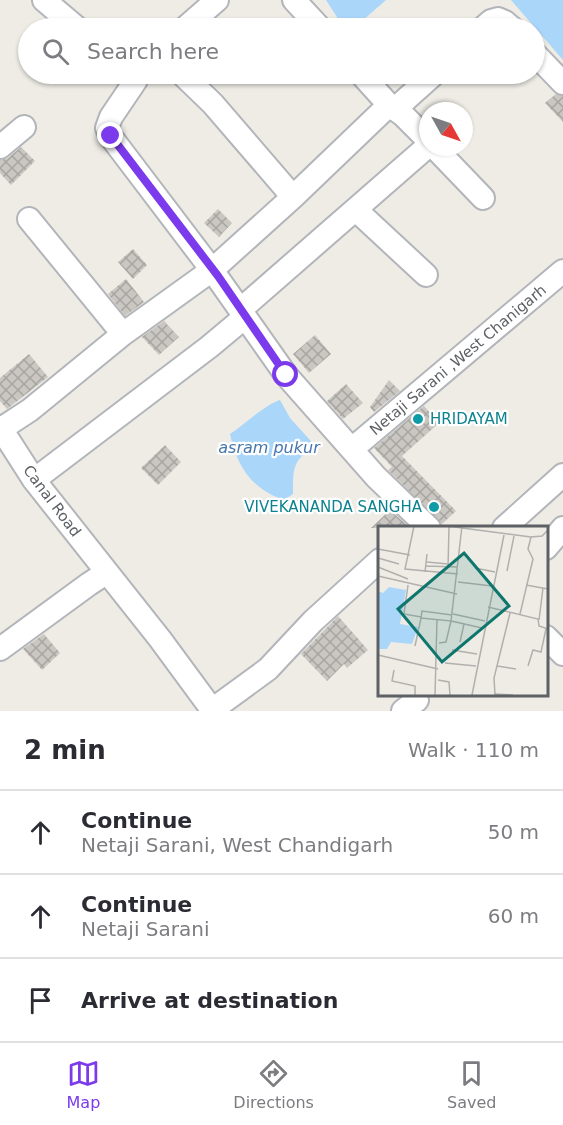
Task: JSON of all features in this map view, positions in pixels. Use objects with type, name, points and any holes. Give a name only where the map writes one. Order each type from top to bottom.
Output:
[{"type":"street","points":[[44,0],[65,18]]},
{"type":"street","points":[[196,18],[217,0]]},
{"type":"street","points":[[294,0],[311,18]]},
{"type":"street","points":[[545,65],[563,84]]},
{"type":"street","points":[[130,84],[111,117],[107,128],[111,136],[212,270],[286,375],[422,526]]},
{"type":"street","points":[[193,84],[293,197]]},
{"type":"street","points":[[370,84],[419,132]]},
{"type":"street","points":[[1,428],[30,410],[123,334],[212,270],[392,107],[421,84]]},
{"type":"street","points":[[0,147],[24,127]]},
{"type":"street","points":[[34,480],[209,347],[242,314],[419,154]]},
{"type":"street","points":[[443,156],[483,198]]},
{"type":"street","points":[[356,210],[426,275]]},
{"type":"street","points":[[29,219],[123,334]]},
{"type":"street","name":"Netaji Sarani ,West Chanigarh","points":[[352,449],[563,271]]},
{"type":"street","name":"Canal Road","points":[[1,428],[98,579],[160,639],[213,711]]},
{"type":"street","points":[[506,526],[563,475]]},
{"type":"street","points":[[213,711],[268,669],[313,621],[378,562]]},
{"type":"street","points":[[0,649],[98,579]]},
{"type":"street","points":[[548,639],[563,654]]},
{"type":"water","points":[[326,0],[386,0],[365,18],[338,18]]},
{"type":"water","points":[[511,0],[563,0],[563,60],[545,39],[545,18],[527,18]]},
{"type":"water","name":"asram pukur","points":[[280,400],[290,418],[315,448],[302,456],[295,466],[293,494],[284,500],[263,490],[248,475],[237,457],[230,434]]},
{"type":"building","points":[[556,94],[563,96],[563,122],[545,103]]},
{"type":"building","points":[[21,147],[35,161],[11,185],[0,173],[0,160],[8,158]]},
{"type":"building","points":[[218,209],[232,223],[219,237],[204,223]]},
{"type":"building","points":[[133,249],[147,265],[133,279],[118,262]]},
{"type":"building","points":[[126,279],[144,302],[125,316],[108,294]]},
{"type":"building","points":[[164,321],[179,337],[159,355],[142,337]]},
{"type":"building","points":[[315,335],[331,354],[309,373],[293,354]]},
{"type":"building","points":[[29,354],[48,377],[7,409],[0,401],[0,378]]},
{"type":"building","points":[[389,380],[400,391],[374,412],[370,407]]},
{"type":"building","points":[[346,384],[363,403],[343,419],[327,401]]},
{"type":"building","points":[[424,406],[439,423],[402,456],[456,511],[442,524],[388,470],[392,467],[374,448]]},
{"type":"building","points":[[165,445],[181,462],[158,485],[141,468]]},
{"type":"building","points":[[390,510],[408,526],[378,526],[378,528],[371,528]]},
{"type":"building","points":[[338,616],[368,650],[347,668],[344,664],[327,681],[301,654]]},
{"type":"building","points":[[44,634],[60,653],[42,670],[23,649]]},
{"type":"place","name":"HRIDAYAM","points":[[418,419]]},
{"type":"place","name":"VIVEKANANDA SANGHA","points":[[434,507]]},
{"type":"route","points":[[111,136],[218,276],[286,375]]}]
